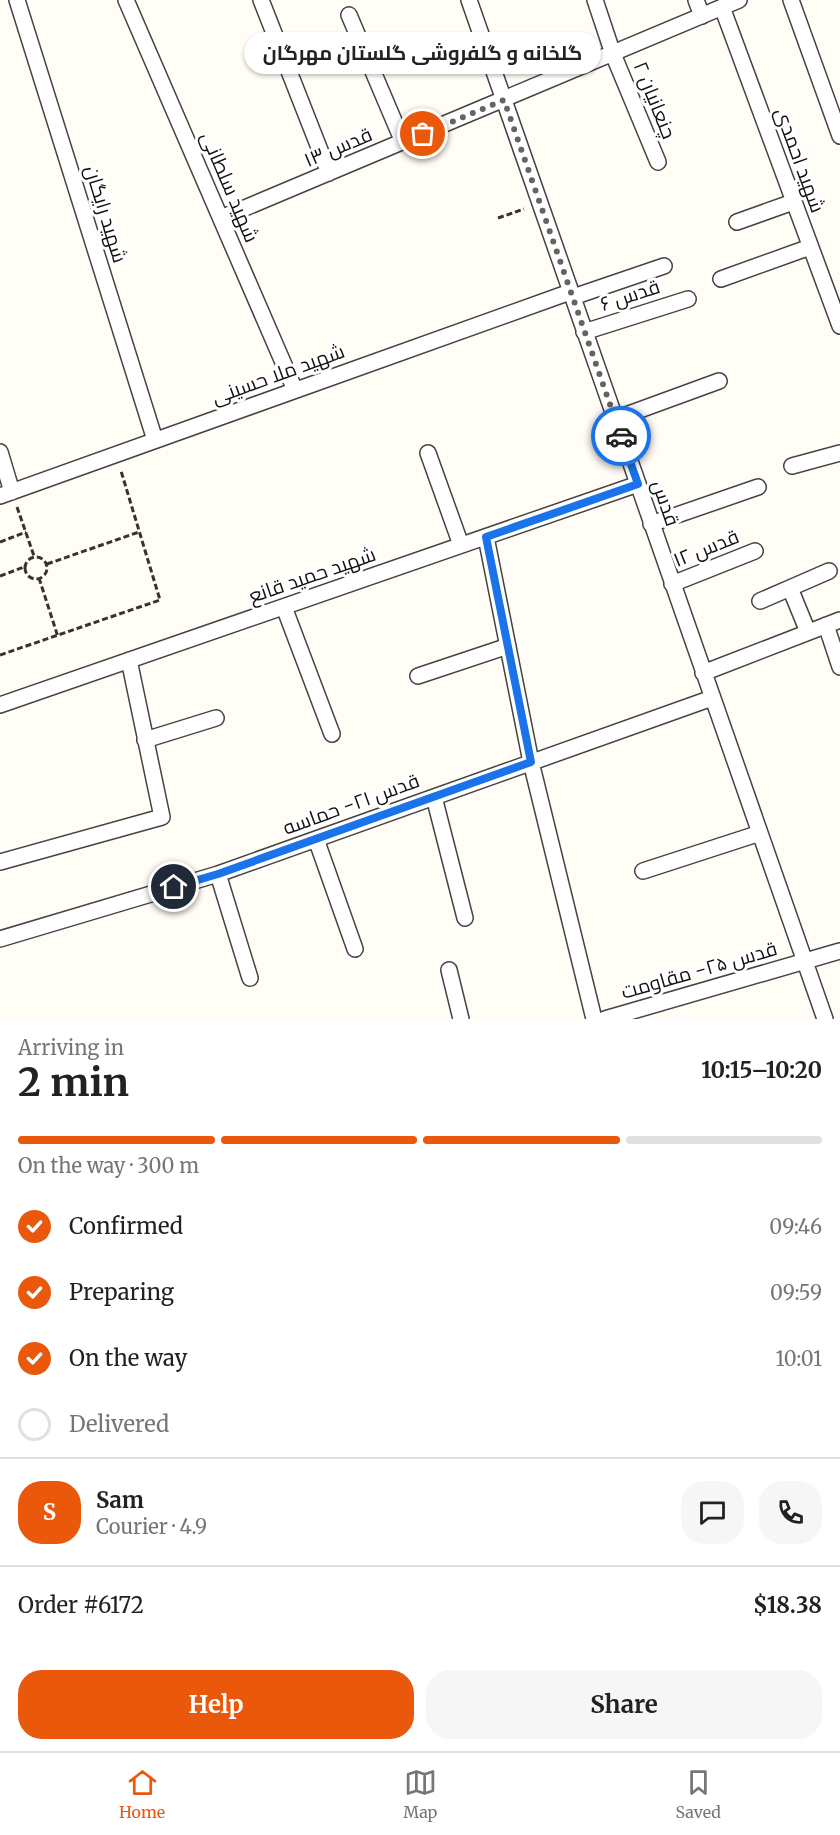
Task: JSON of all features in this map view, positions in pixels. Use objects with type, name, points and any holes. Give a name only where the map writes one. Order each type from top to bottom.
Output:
[{"type":"street","name":"شهید رایگان","points":[[17,0],[155,441]]},
{"type":"street","name":"شهید سلطانی","points":[[126,0],[295,390]]},
{"type":"street","points":[[261,0],[329,173]]},
{"type":"street","name":"قدس","points":[[469,0],[825,1019]]},
{"type":"street","name":"چنعانیان ۲","points":[[595,0],[613,54],[657,162]]},
{"type":"street","points":[[696,0],[702,16]]},
{"type":"street","name":"قدس ۱۳","points":[[221,218],[739,0]]},
{"type":"street","points":[[791,0],[840,136]]},
{"type":"street","name":"شهید احمدی","points":[[722,7],[840,326]]},
{"type":"street","points":[[349,15],[403,142]]},
{"type":"street","points":[[737,222],[793,202]]},
{"type":"street","points":[[721,279],[810,247]]},
{"type":"street","name":"شهید ملا حسینی","points":[[6,494],[295,390],[571,295],[664,266]]},
{"type":"street","name":"قدس ۶","points":[[584,332],[688,299]]},
{"type":"street","points":[[615,419],[719,381]]},
{"type":"street","points":[[0,452],[6,494]]},
{"type":"street","points":[[428,453],[461,545]]},
{"type":"street","points":[[792,466],[840,453]]},
{"type":"street","name":"شهید حمید قانع","points":[[0,705],[638,484]]},
{"type":"street","points":[[651,525],[758,487]]},
{"type":"street","points":[[486,537],[531,762],[594,1019]]},
{"type":"street","name":"قدس ۱۲","points":[[672,584],[755,551]]},
{"type":"street","points":[[760,601],[829,571]]},
{"type":"street","points":[[790,588],[808,632]]},
{"type":"street","points":[[284,607],[332,734]]},
{"type":"street","points":[[703,673],[833,622],[840,667]]},
{"type":"street","points":[[418,676],[508,646]]},
{"type":"street","points":[[0,862],[162,817],[129,660]]},
{"type":"street","name":"قدس ۲۱- حماسه","points":[[0,939],[218,874],[712,698]]},
{"type":"street","points":[[145,740],[216,718]]},
{"type":"street","points":[[434,797],[465,918]]},
{"type":"street","points":[[643,871],[760,833]]},
{"type":"street","points":[[316,839],[355,948]]},
{"type":"street","points":[[218,874],[250,978]]},
{"type":"street","name":"قدس ۲۵- مقاومت","points":[[605,1019],[840,951]]},
{"type":"street","points":[[448,970],[461,1019]]},
{"type":"path","points":[[498,218],[540,203]]},
{"type":"path","points":[[0,655],[58,637],[160,600],[116,455]]},
{"type":"path","points":[[6,494],[26,532],[34,556]]},
{"type":"path","points":[[0,542],[26,532]]},
{"type":"path","points":[[47,564],[139,532]]},
{"type":"path","points":[[34,556],[42,557],[47,564],[47,572],[39,579],[26,575],[24,567],[27,560],[34,556]]},
{"type":"path","points":[[0,576],[24,567]]},
{"type":"path","points":[[39,579],[58,637]]},
{"type":"way so far","points":[[423,134],[504,100],[621,436]]},
{"type":"place","name":"گلخانه و گلفروشی گلستان مهرگان","points":[[423,134]]},
{"type":"route","points":[[174,887],[218,874],[531,762],[486,537],[638,484],[621,436]]}]
